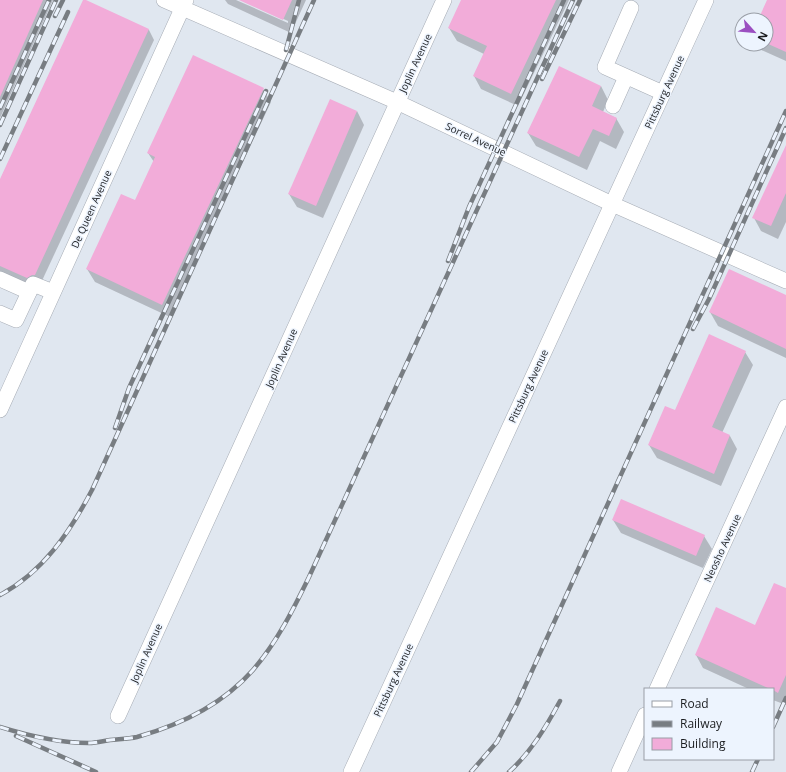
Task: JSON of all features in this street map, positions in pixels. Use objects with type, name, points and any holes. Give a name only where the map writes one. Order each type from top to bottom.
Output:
[{"type":"street","name":"Sorrel Avenue","points":[[164,0],[184,4],[397,102],[612,204],[786,281]]},
{"type":"street","name":"Joplin Avenue","points":[[118,716],[444,0]]},
{"type":"street","name":"Pittsburg Avenue","points":[[351,772],[706,0]]},
{"type":"street","name":"De Queen Avenue","points":[[0,410],[184,4]]},
{"type":"street","points":[[631,8],[605,67],[663,93]]},
{"type":"street","points":[[613,106],[626,77]]},
{"type":"street","points":[[0,279],[29,292]]},
{"type":"street","points":[[0,313],[16,320],[33,284],[53,292]]},
{"type":"street","name":"Neosho Avenue","points":[[657,688],[786,407]]},
{"type":"street","points":[[619,772],[644,717]]},
{"type":"building","points":[[0,0],[43,0],[0,97]]},
{"type":"building","points":[[83,0],[86,0],[149,29],[35,275],[27,278],[0,266],[0,179]]},
{"type":"building","points":[[239,0],[292,0],[283,20]]},
{"type":"building","points":[[461,0],[556,0],[511,94],[473,76],[487,46],[448,28]]},
{"type":"building","points":[[767,0],[786,0],[786,52],[774,47],[774,12],[762,12]]},
{"type":"building","points":[[193,55],[264,88],[162,305],[86,269],[121,194],[135,200],[155,157],[147,153]]},
{"type":"building","points":[[559,66],[601,86],[592,106],[617,118],[609,136],[593,129],[579,157],[527,133]]},
{"type":"building","points":[[330,99],[357,111],[316,206],[288,194]]},
{"type":"building","points":[[786,145],[786,193],[771,226],[752,218]]},
{"type":"building","points":[[729,269],[786,295],[786,349],[709,312]]},
{"type":"building","points":[[709,334],[746,351],[712,427],[730,435],[714,474],[648,445],[665,406],[675,410]]},
{"type":"building","points":[[621,499],[705,535],[696,556],[612,520]]},
{"type":"building","points":[[774,583],[786,588],[786,675],[778,693],[774,691],[774,688],[768,688],[695,655],[716,607],[755,625]]},
{"type":"railway","points":[[0,108],[49,0]]},
{"type":"railway","points":[[0,125],[56,0]]},
{"type":"railway","points":[[55,16],[63,0]]},
{"type":"railway","points":[[286,50],[299,0]]},
{"type":"railway","points":[[0,595],[29,575],[54,550],[65,536],[92,490],[314,0]]},
{"type":"railway","points":[[448,261],[469,207],[564,0]]},
{"type":"railway","points":[[0,727],[44,738],[78,743],[94,743],[137,737],[169,726],[200,712],[228,693],[241,682],[262,659],[284,625],[309,577],[573,0]]},
{"type":"railway","points":[[542,79],[580,0]]},
{"type":"railway","points":[[0,159],[68,12]]},
{"type":"railway","points":[[115,428],[129,388],[266,91]]},
{"type":"railway","points":[[471,772],[497,742],[517,704],[786,111]]},
{"type":"railway","points":[[693,329],[709,299],[786,128]]},
{"type":"railway","points":[[774,725],[786,698]]},
{"type":"railway","points":[[509,772],[538,739],[560,701]]},
{"type":"railway","points":[[16,736],[96,772]]},
{"type":"railway","points":[[752,772],[758,760]]}]
